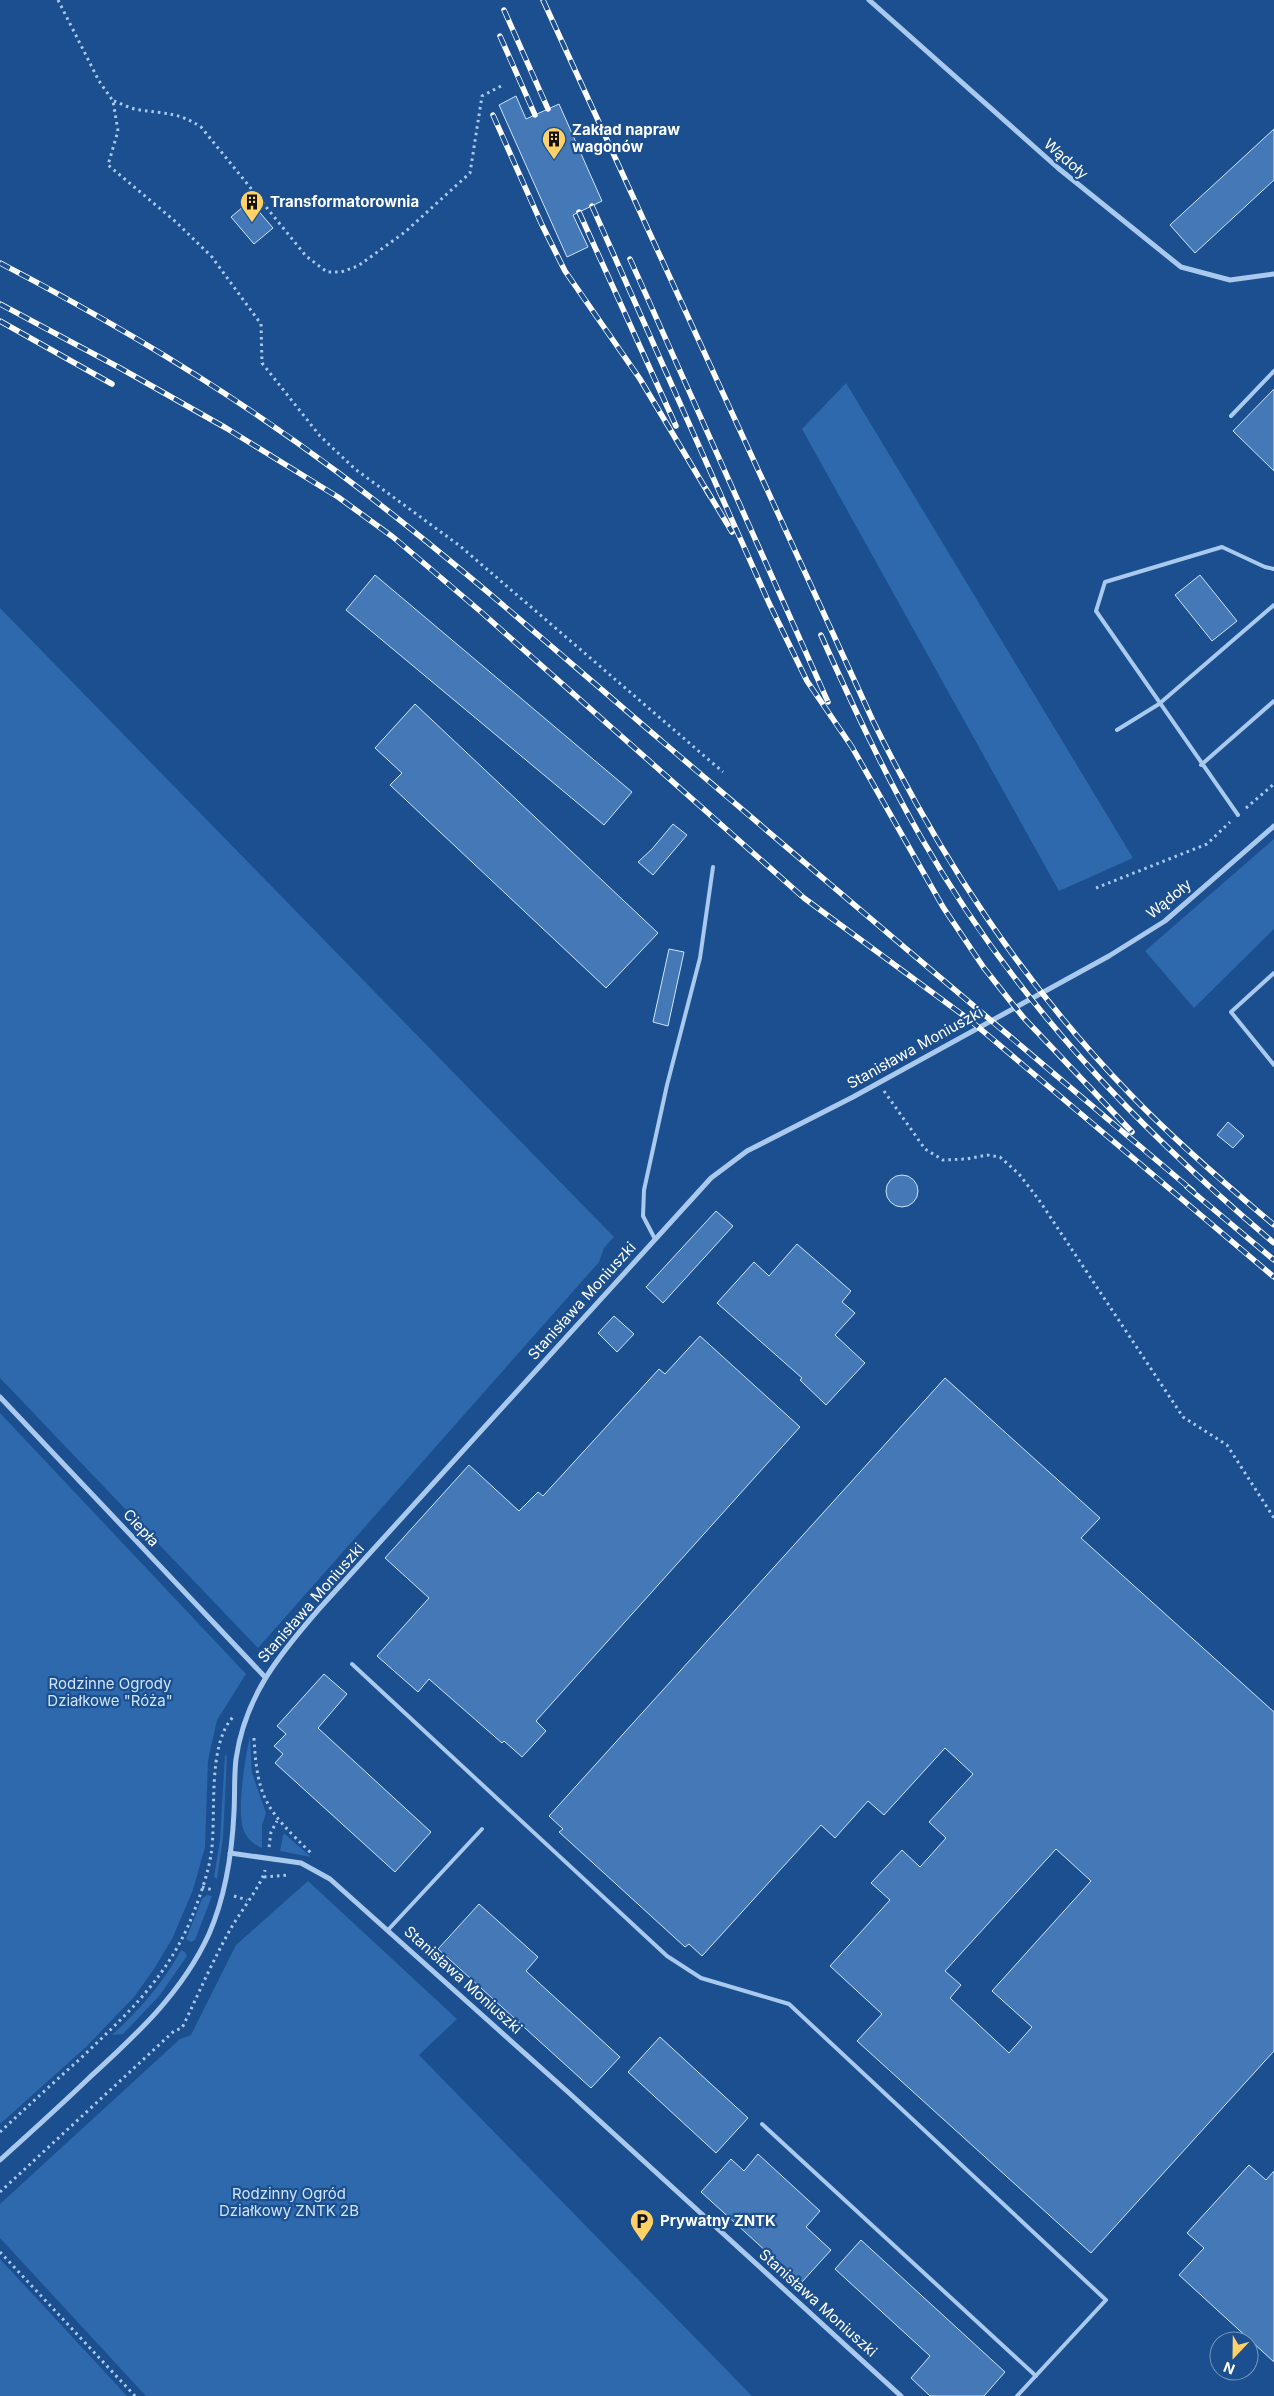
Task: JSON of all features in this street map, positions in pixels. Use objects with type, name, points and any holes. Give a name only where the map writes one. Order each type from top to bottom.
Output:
[{"type":"street","name":"Wądoły","points":[[869,0],[1058,168],[1181,267],[1230,280],[1274,274]]},
{"type":"street","name":"Wądoły","points":[[1069,978],[1110,956],[1165,921],[1274,826]]},
{"type":"street","name":"Stanisława Moniuszki","points":[[901,2396],[388,1930],[320,1872],[302,1863],[285,1859],[230,1853],[238,1749],[246,1719],[264,1677],[281,1653],[711,1178],[747,1151],[879,1082],[1069,978]]},
{"type":"street","name":"Ciepła","points":[[0,1397],[264,1677]]},
{"type":"street","points":[[0,2160],[138,2033],[179,1986],[209,1932],[228,1874],[230,1853]]},
{"type":"lane","points":[[1231,416],[1274,371]]},
{"type":"lane","points":[[1238,815],[1201,765],[1096,611],[1105,582],[1222,547],[1274,569]]},
{"type":"lane","points":[[1117,730],[1159,704],[1274,604]]},
{"type":"lane","points":[[1201,765],[1274,701]]},
{"type":"lane","points":[[655,1239],[643,1216],[644,1190],[667,1085],[700,958],[713,868]]},
{"type":"lane","points":[[1274,973],[1231,1012],[1274,1065]]},
{"type":"lane","points":[[352,1664],[666,1956],[701,1978],[789,2004],[1106,2300],[1017,2396]]},
{"type":"lane","points":[[388,1930],[482,1830]]},
{"type":"lane","points":[[762,2124],[1036,2376]]},
{"type":"path","points":[[58,0],[99,81],[113,101],[118,131],[108,165],[176,222],[212,257],[261,324],[262,363],[320,436],[355,468],[460,546],[724,772]]},
{"type":"path","points":[[113,101],[139,110],[185,117],[201,127],[306,256],[327,272],[341,272],[358,266],[405,232],[470,173],[482,96],[503,85]]},
{"type":"path","points":[[1096,888],[1207,844],[1274,784]]},
{"type":"path","points":[[879,1082],[925,1149],[943,1160],[966,1159],[987,1155],[1000,1157],[1019,1174],[1039,1200],[1183,1417],[1227,1445],[1274,1518]]},
{"type":"path","points":[[0,2132],[136,2006],[157,1980],[180,1942],[195,1907],[210,1856],[215,1776],[219,1746],[227,1723]]},
{"type":"path","points":[[254,1739],[255,1761],[262,1793],[278,1821],[314,1857],[320,1872]]},
{"type":"path","points":[[269,1848],[271,1832],[278,1821]]},
{"type":"path","points":[[0,2252],[135,2396]]},
{"type":"green space","points":[[846,383],[1133,858],[1059,891],[802,429]]},
{"type":"green space","points":[[0,608],[614,1237],[604,1248],[599,1262],[258,1648],[0,1378]]},
{"type":"green space","points":[[1274,839],[1274,929],[1194,1008],[1145,951]]},
{"type":"green space","name":"Rodzinne Ogrody Działkowe \"Róża\"","points":[[0,1413],[246,1674],[217,1720],[208,1760],[205,1847],[193,1890],[172,1939],[134,1997],[86,2047],[0,2124]]},
{"type":"green space","points":[[250,1737],[252,1773],[266,1813],[262,1825],[262,1848],[248,1838],[244,1832],[241,1820],[242,1783]]},
{"type":"green space","points":[[225,1754],[227,1757],[223,1838],[217,1879],[214,1877],[220,1840]]},
{"type":"green space","points":[[285,1834],[311,1857],[280,1851],[283,1835]]},
{"type":"green space","name":"Rodzinny Ogród Działkowy ZNTK 2B","points":[[308,1881],[457,2019],[419,2055],[752,2396],[146,2396],[0,2238],[0,2204],[180,2039],[191,2035],[236,1945]]},
{"type":"green space","points":[[207,1895],[212,1896],[195,1940],[191,1942],[186,1939],[202,1899]]},
{"type":"green space","points":[[181,1950],[187,1956],[160,1995],[123,2034],[112,2035],[150,1996]]},
{"type":"green space","points":[[0,2259],[127,2396],[0,2396]]},
{"type":"building","name":"Zakład napraw wagonów","points":[[516,96],[526,119],[559,104],[602,201],[573,215],[588,247],[567,257],[499,105]]},
{"type":"building","points":[[1274,129],[1274,180],[1195,253],[1170,225]]},
{"type":"building","name":"Transformatorownia","points":[[250,201],[273,228],[254,244],[231,217]]},
{"type":"building","points":[[1274,389],[1274,471],[1233,431]]},
{"type":"building","points":[[375,575],[632,792],[604,825],[346,610]]},
{"type":"building","points":[[1200,575],[1237,621],[1212,641],[1175,595]]},
{"type":"building","points":[[415,704],[658,933],[606,988],[390,785],[402,773],[375,748]]},
{"type":"building","points":[[673,824],[687,835],[653,875],[638,862]]},
{"type":"building","points":[[669,949],[684,952],[668,1026],[653,1022]]},
{"type":"building","points":[[1228,1122],[1244,1136],[1233,1148],[1217,1135]]},
{"type":"building","points":[[902,1175],[913,1180],[918,1191],[913,1202],[902,1207],[891,1202],[886,1191],[891,1180]]},
{"type":"building","points":[[716,1211],[733,1226],[663,1303],[646,1287]]},
{"type":"building","points":[[797,1244],[851,1291],[842,1302],[855,1313],[835,1335],[865,1363],[826,1405],[800,1380],[802,1378],[717,1303],[754,1262],[769,1276]]},
{"type":"building","points":[[614,1316],[634,1334],[617,1352],[598,1333]]},
{"type":"building","points":[[700,1336],[800,1427],[536,1721],[546,1731],[522,1757],[504,1741],[502,1743],[429,1679],[418,1692],[377,1656],[429,1598],[385,1558],[469,1465],[519,1511],[538,1492],[543,1496],[659,1369],[665,1374]]},
{"type":"building","points":[[945,1378],[1100,1518],[1081,1538],[1274,1712],[1274,2051],[1091,2253],[857,2041],[882,2014],[830,1966],[890,1900],[871,1883],[902,1850],[920,1867],[946,1838],[929,1822],[973,1774],[945,1748],[884,1815],[868,1801],[835,1838],[821,1825],[702,1956],[689,1944],[685,1947],[559,1832],[563,1829],[549,1816]],"holes":[[[1056,1849],[1091,1881],[992,1991],[1032,2027],[1009,2053],[950,1998],[961,1985],[945,1971]]]},
{"type":"building","points":[[324,1674],[347,1694],[318,1728],[431,1832],[395,1872],[275,1763],[283,1754],[274,1746],[286,1734],[277,1726]]},
{"type":"building","points":[[479,1904],[538,1957],[526,1971],[620,2057],[591,2088],[438,1949]]},
{"type":"building","points":[[660,2037],[748,2118],[716,2153],[628,2072]]},
{"type":"building","points":[[758,2154],[820,2211],[806,2227],[831,2250],[801,2283],[701,2192],[731,2159],[744,2171]]},
{"type":"building","points":[[1249,2165],[1266,2180],[1274,2171],[1274,2362],[1259,2348],[1259,2331],[1240,2331],[1179,2275],[1204,2248],[1187,2233]]},
{"type":"building","points":[[861,2240],[1005,2372],[984,2396],[930,2396],[911,2378],[930,2356],[835,2269]]},
{"type":"railway","points":[[543,0],[873,721],[927,822],[986,917],[1053,1007],[1090,1051],[1164,1128],[1274,1225]]},
{"type":"railway","points":[[504,10],[548,109]]},
{"type":"railway","points":[[500,36],[535,115]]},
{"type":"railway","points":[[493,115],[542,225],[565,271],[640,379],[710,496]]},
{"type":"railway","points":[[592,206],[769,603],[807,681],[852,747],[943,907],[984,968],[1023,1017],[1132,1132]]},
{"type":"railway","points":[[579,212],[676,426]]},
{"type":"railway","points":[[630,259],[828,702]]},
{"type":"railway","points":[[0,263],[87,310],[172,360],[296,442],[378,503],[502,604],[1193,1191]]},
{"type":"railway","points":[[0,304],[120,368],[226,428],[338,497],[393,537],[480,611],[804,898],[971,1021],[1274,1277]]},
{"type":"railway","points":[[0,321],[112,384]]},
{"type":"railway","points":[[706,489],[732,532]]},
{"type":"railway","points":[[821,635],[869,738],[908,814],[958,897],[996,953],[1037,1006],[1125,1105],[1172,1152],[1274,1243]]},
{"type":"railway","points":[[1187,1187],[1274,1260]]},
{"type":"place","name":"Zakład napraw wagonów","points":[[554,160]]},
{"type":"place","name":"Transformatorownia","points":[[252,223]]},
{"type":"place","name":"Prywatny ZNTK","points":[[642,2242]]}]
